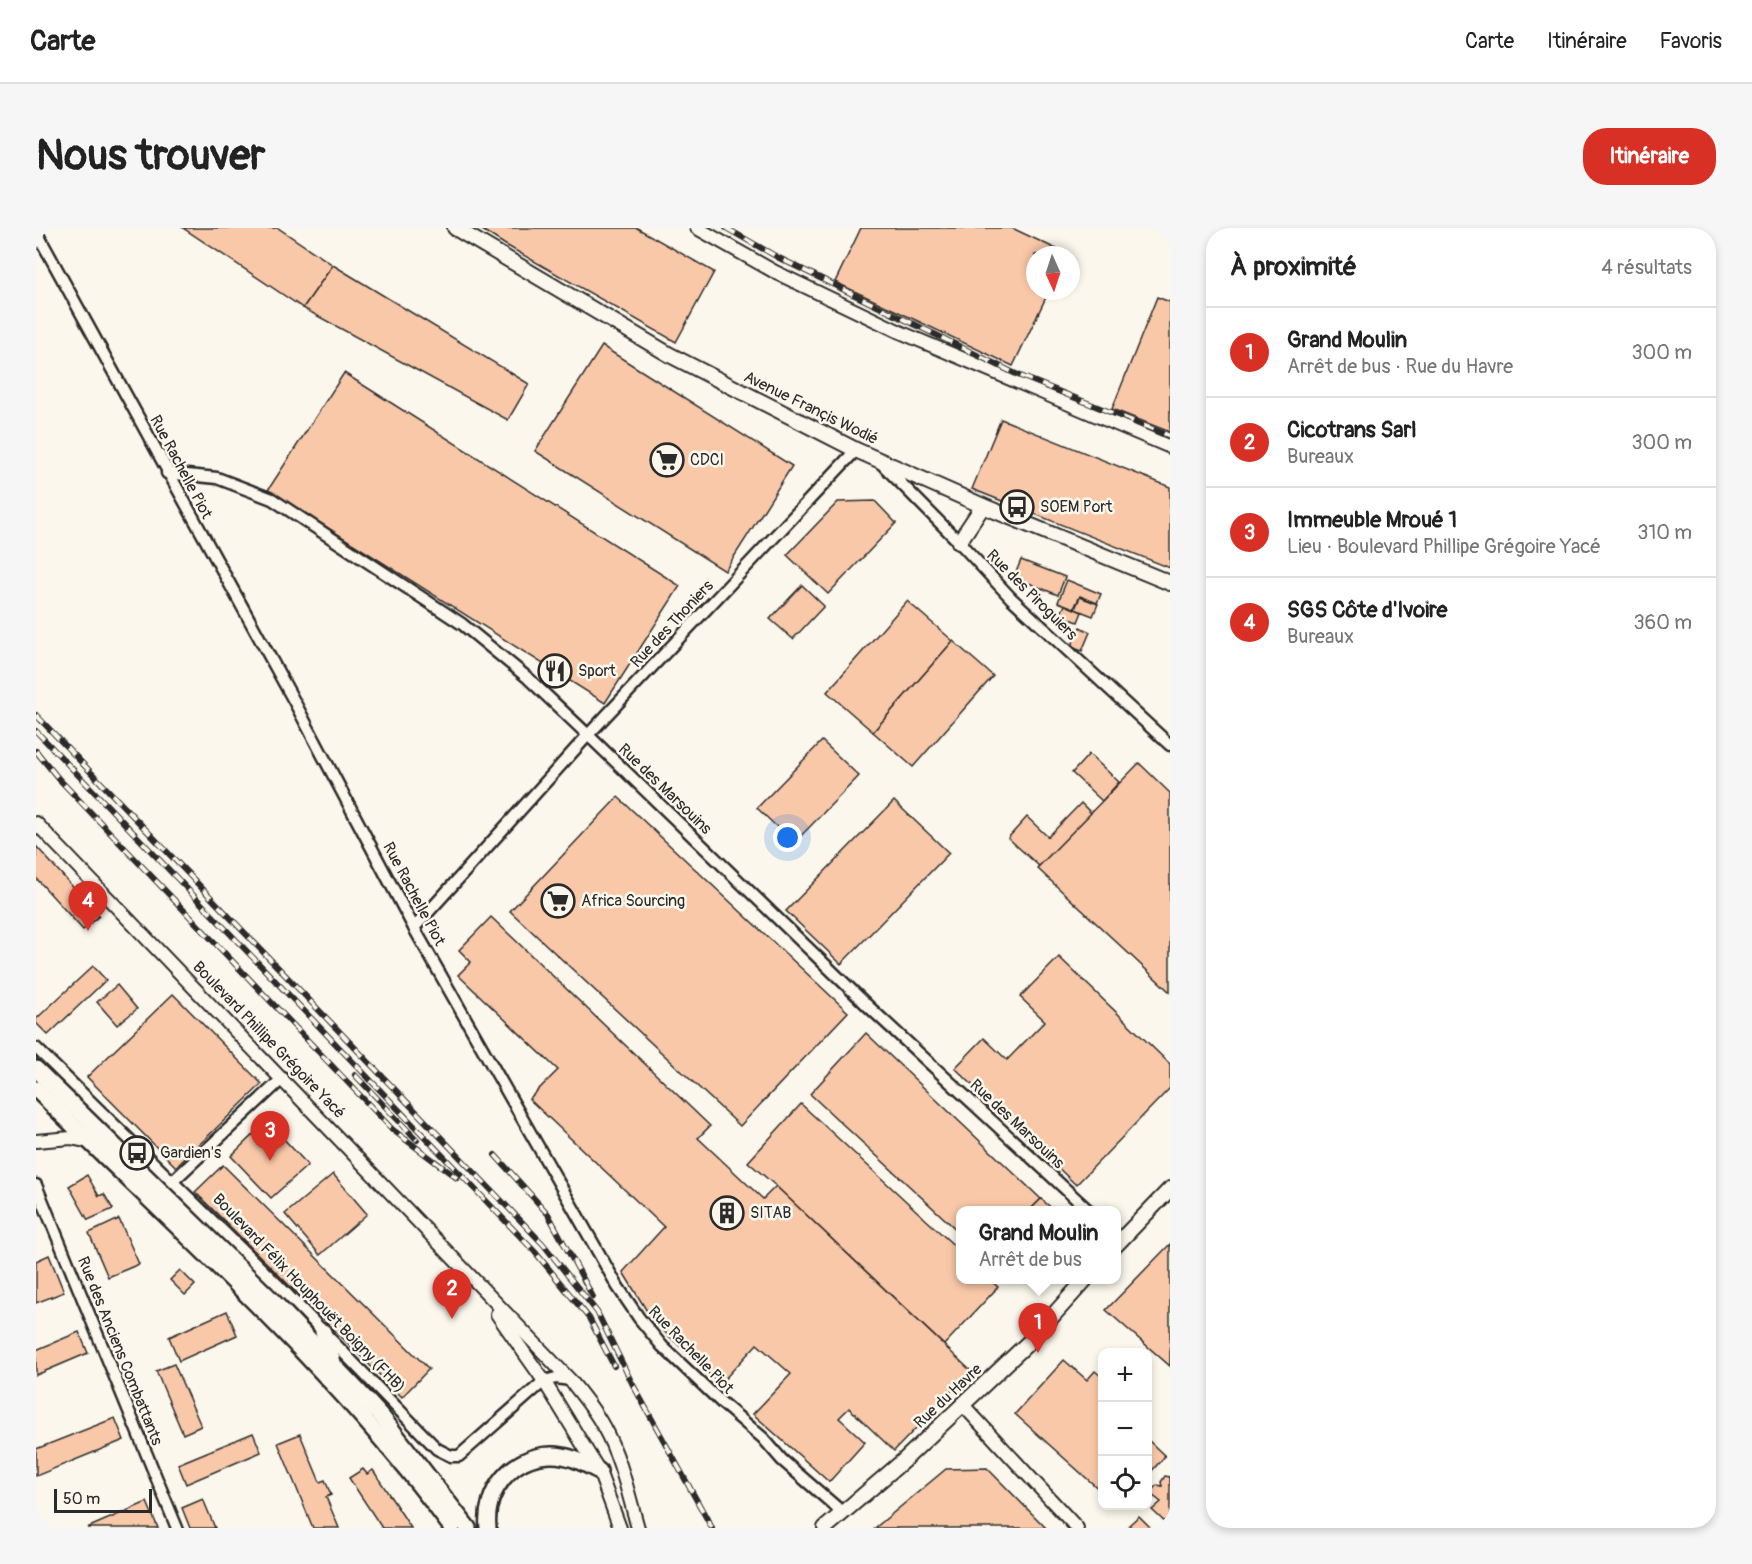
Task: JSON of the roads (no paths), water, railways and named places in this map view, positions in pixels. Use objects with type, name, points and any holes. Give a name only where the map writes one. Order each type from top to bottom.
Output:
[{"type":"main road","name":"Avenue Françis Wodié","points":[[455,228],[670,355],[856,450],[983,506],[1170,583]]},
{"type":"main road","points":[[959,542],[983,506]]},
{"type":"main road","name":"Boulevard Félix Houphouët Boigny (FHB)","points":[[36,1069],[258,1286],[336,1367],[382,1417],[468,1528]]},
{"type":"main road","points":[[36,1089],[259,1304],[373,1427],[452,1528]]},
{"type":"main road","points":[[1121,1237],[1170,1189]]},
{"type":"main road","name":"Rue du Havre","points":[[825,1528],[903,1461],[963,1405],[1029,1342],[1081,1284]]},
{"type":"main road","points":[[323,1332],[336,1367]]},
{"type":"main road","points":[[488,1528],[490,1502],[495,1487],[508,1471],[523,1462],[538,1457],[559,1455],[582,1462],[599,1471]]},
{"type":"street","points":[[697,228],[775,272],[900,332],[1170,447]]},
{"type":"street","name":"Rue Rachelle Piot","points":[[36,231],[294,701],[414,928],[618,1287],[662,1346],[842,1512]]},
{"type":"street","name":"Rue des Thoniers","points":[[414,928],[588,735],[856,450]]},
{"type":"street","name":"Rue des Piroguiers","points":[[877,459],[1011,598],[1170,745]]},
{"type":"street","name":"Rue des Marsouins","points":[[167,473],[217,478],[272,500],[462,624],[528,678],[869,1007],[1084,1206]]},
{"type":"street","name":"Boulevard Phillipe Grégoire Yacé","points":[[36,822],[570,1380],[594,1410],[611,1441],[622,1469],[638,1528]]},
{"type":"street","name":"Boulevard Félix Houphouët Boigny (FHB)","points":[[36,1048],[173,1181],[437,1449],[451,1456],[464,1453],[544,1381]]},
{"type":"street","points":[[173,1181],[282,1078]]},
{"type":"street","points":[[36,1141],[71,1138],[90,1142]]},
{"type":"street","name":"Rue des Anciens Combattants","points":[[36,1185],[177,1528]]},
{"type":"street","name":"Boulevard Phillipe Grégoire Yacé","points":[[476,1283],[544,1381],[599,1471],[620,1528]]},
{"type":"street","points":[[544,1381],[556,1378],[570,1380]]},
{"type":"street","points":[[963,1405],[1077,1528]]},
{"type":"railway","points":[[726,228],[779,258],[1018,375],[1170,436]]},
{"type":"railway","points":[[36,715],[543,1244],[597,1312],[632,1383],[712,1528]]},
{"type":"railway","points":[[36,731],[535,1252],[589,1318],[614,1366]]},
{"type":"railway","points":[[36,751],[58,778],[393,1130],[457,1178]]},
{"type":"railway","points":[[355,1075],[417,1140]]},
{"type":"railway","points":[[495,1155],[548,1214],[593,1297]]},
{"type":"place","name":"CDCI","points":[[667,460]]},
{"type":"place","name":"SOEM Port","points":[[1017,507]]},
{"type":"place","name":"Sport","points":[[555,671]]},
{"type":"place","name":"Africa Sourcing","points":[[558,901]]},
{"type":"place","name":"SGS Côte d'Ivoire","points":[[88,931]]},
{"type":"place","name":"Gardien's","points":[[137,1153]]},
{"type":"place","name":"Immeuble Mroué 1","points":[[270,1161]]},
{"type":"place","name":"SITAB","points":[[727,1213]]},
{"type":"place","name":"Cicotrans Sarl","points":[[452,1319]]},
{"type":"place","name":"Grand Moulin","points":[[1038,1353]]}]
